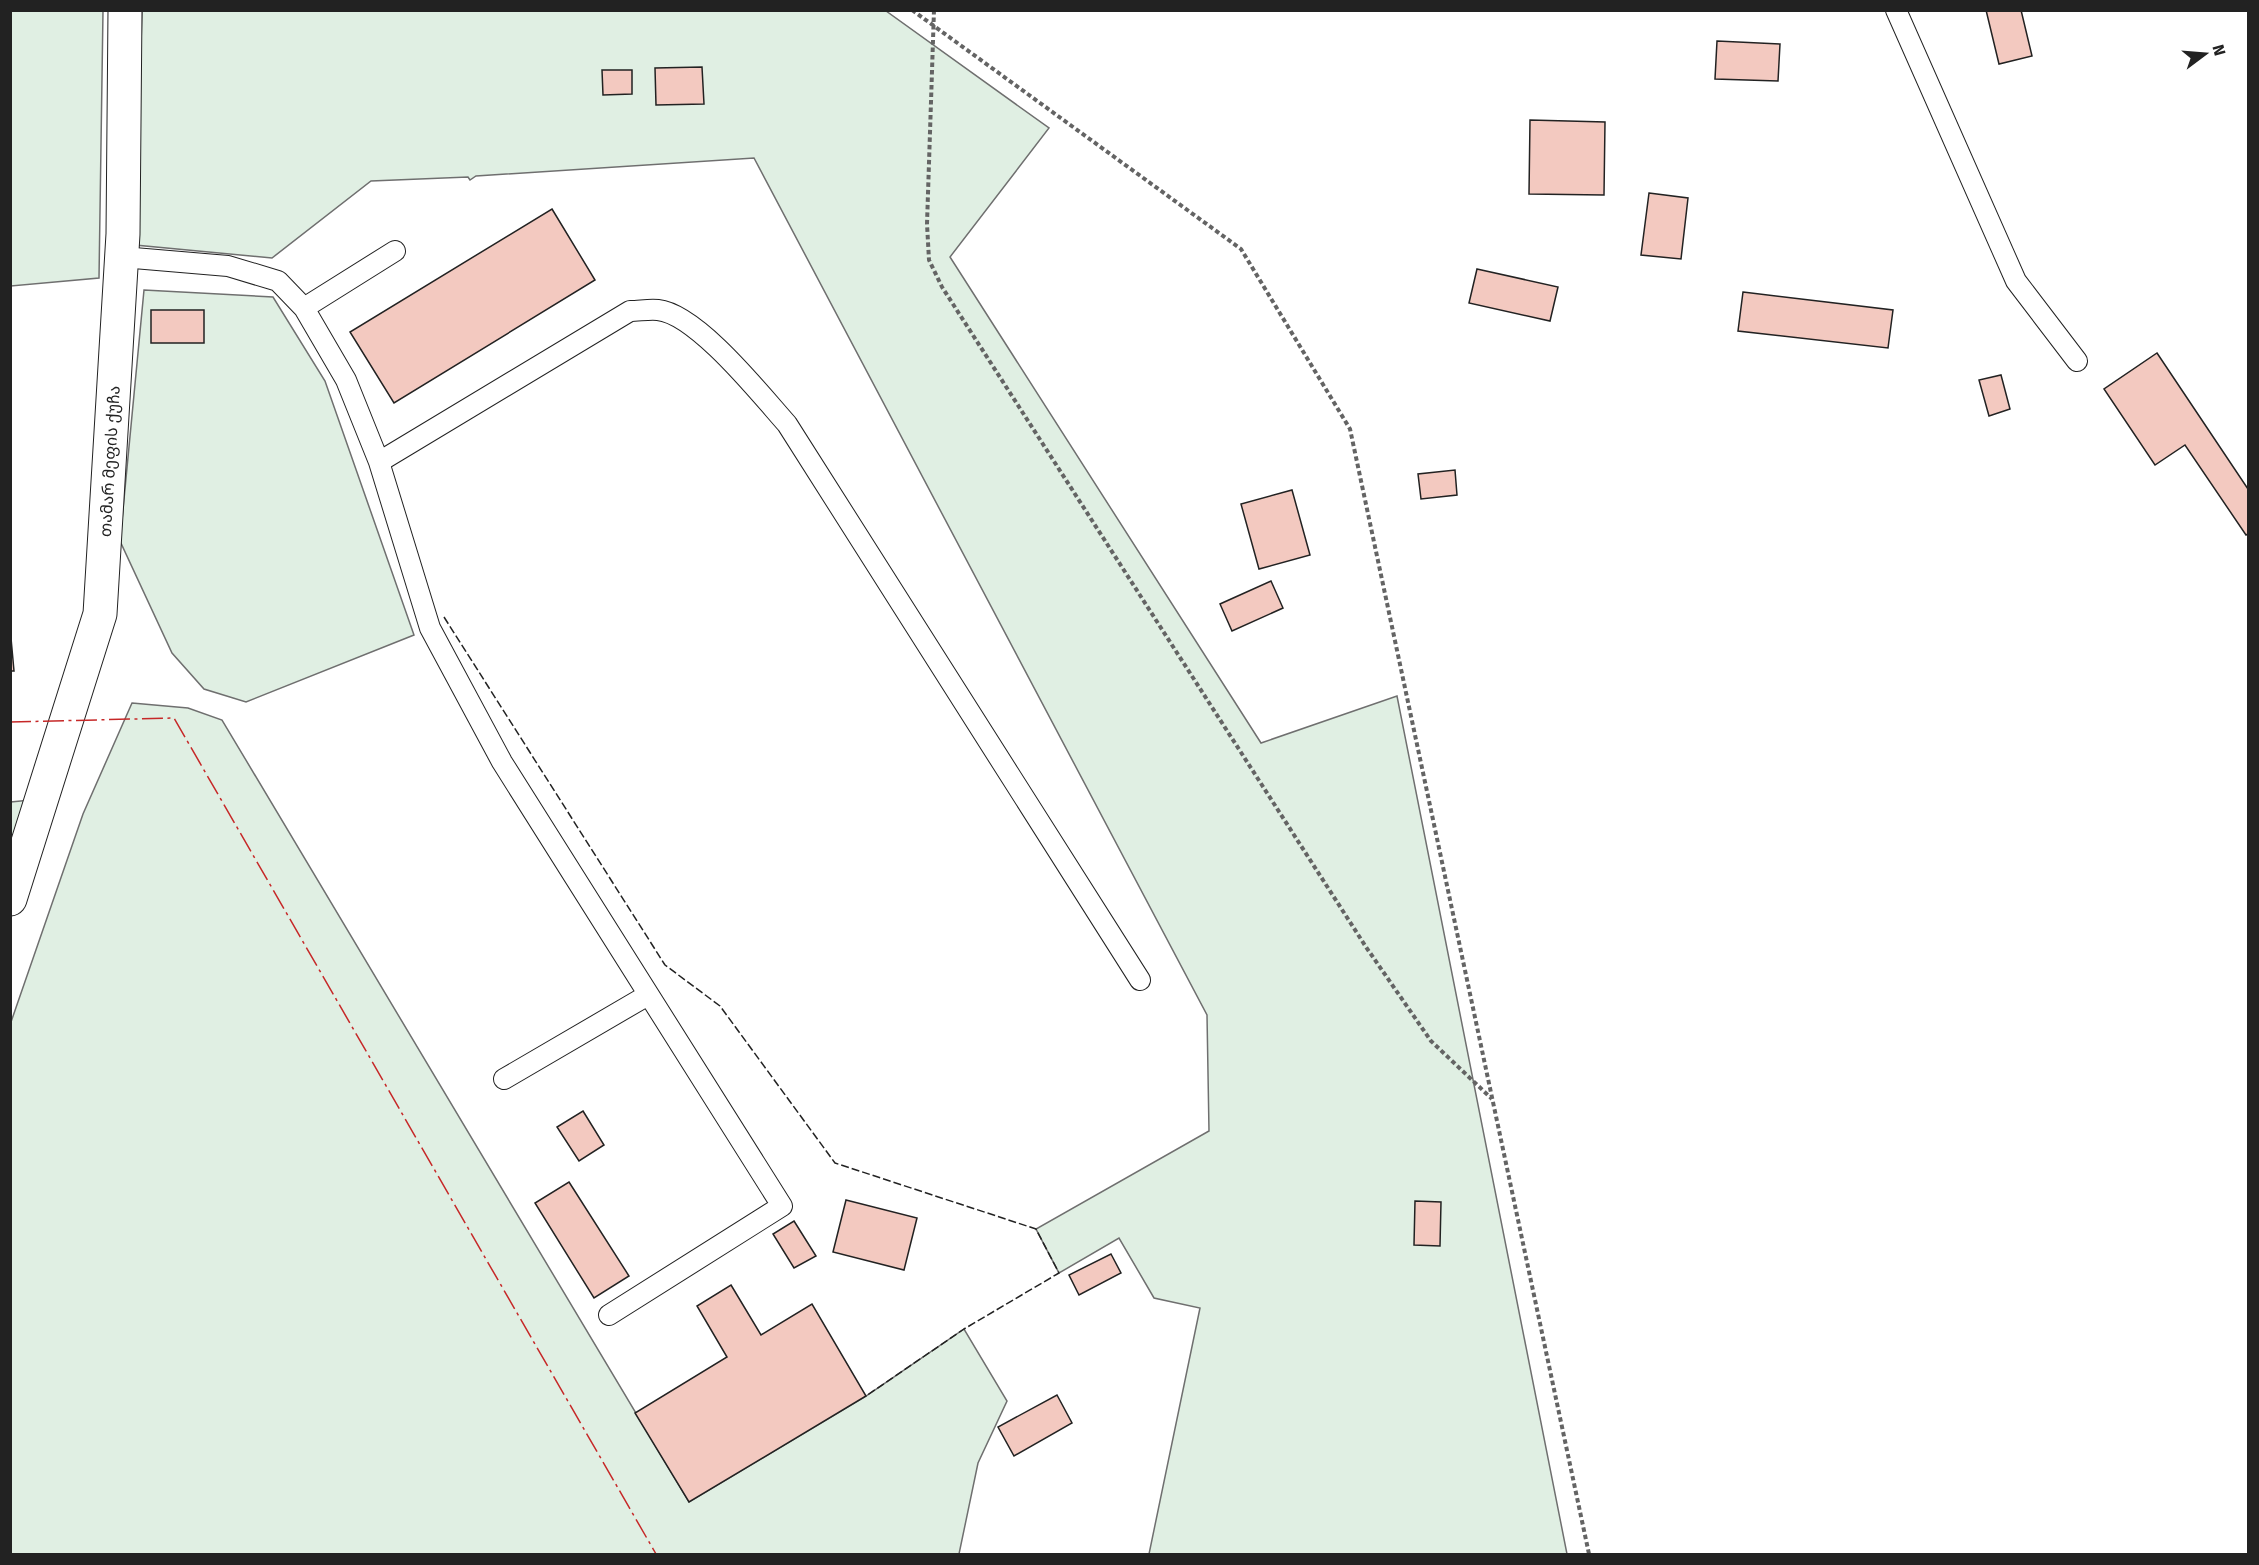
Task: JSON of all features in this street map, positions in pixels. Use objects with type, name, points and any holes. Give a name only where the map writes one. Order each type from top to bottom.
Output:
[{"type":"street","name":"თამარ მეფის ქუჩა","points":[[10,899],[100,614],[122,257],[125,10]]},
{"type":"lane","points":[[1896,10],[2016,281],[2077,360]]},
{"type":"lane","points":[[304,308],[395,251]]},
{"type":"lane","points":[[122,257],[238,269],[278,280],[304,308],[346,380],[379,462],[430,628],[502,762],[782,1206],[609,1315]]},
{"type":"lane","points":[[379,462],[630,311],[659,310],[687,323],[732,362],[787,424],[1140,980]]},
{"type":"lane","points":[[504,1079],[648,995]]},
{"type":"path","points":[[912,10],[933,23],[1241,249],[1350,429],[1589,1554]]},
{"type":"path","points":[[934,10],[927,224],[929,260],[942,287],[1366,947],[1431,1041],[1492,1100]]},
{"type":"green space","points":[[11,10],[103,11],[99,278],[11,286]]},
{"type":"green space","points":[[142,11],[886,11],[1049,128],[950,257],[1261,743],[1397,696],[1567,1554],[1149,1554],[1200,1308],[1154,1298],[1119,1238],[1059,1273],[1036,1229],[1209,1131],[1207,1015],[754,158],[476,176],[470,180],[468,177],[371,181],[272,258],[135,245]]},
{"type":"green space","points":[[144,290],[273,297],[325,381],[414,635],[246,702],[204,689],[172,653],[120,541]]},
{"type":"green space","points":[[132,703],[188,708],[222,720],[689,1502],[866,1396],[964,1329],[1007,1401],[978,1463],[959,1554],[11,1554],[11,1022],[83,814]]},
{"type":"green space","points":[[30,800],[11,861],[11,802]]},
{"type":"building","points":[[1986,10],[2021,10],[2032,56],[1999,64]]},
{"type":"building","points":[[1717,41],[1780,44],[1778,81],[1715,79]]},
{"type":"building","points":[[702,67],[704,104],[656,105],[655,68]]},
{"type":"building","points":[[602,70],[632,70],[632,94],[603,95]]},
{"type":"building","points":[[1530,120],[1605,122],[1604,195],[1529,194]]},
{"type":"building","points":[[1649,193],[1688,198],[1681,259],[1641,255]]},
{"type":"building","points":[[552,209],[595,280],[394,403],[350,332]]},
{"type":"building","points":[[1477,269],[1558,287],[1550,321],[1469,303]]},
{"type":"building","points":[[1743,292],[1893,310],[1888,348],[1738,331]]},
{"type":"building","points":[[151,310],[204,310],[204,343],[151,343]]},
{"type":"building","points":[[2157,353],[2248,489],[2248,534],[2246,535],[2185,445],[2155,465],[2104,389]]},
{"type":"building","points":[[2001,375],[2010,409],[1989,416],[1979,380]]},
{"type":"building","points":[[1455,470],[1457,495],[1421,499],[1418,474]]},
{"type":"building","points":[[1292,490],[1310,555],[1259,569],[1241,504]]},
{"type":"building","points":[[1271,581],[1283,608],[1232,631],[1220,604]]},
{"type":"building","points":[[10,627],[14,671],[10,671]]},
{"type":"building","points":[[583,1111],[604,1145],[579,1161],[557,1127]]},
{"type":"building","points":[[569,1182],[629,1276],[594,1298],[535,1203]]},
{"type":"building","points":[[846,1200],[917,1218],[904,1270],[833,1252]]},
{"type":"building","points":[[1415,1201],[1441,1202],[1440,1246],[1414,1245]]},
{"type":"building","points":[[794,1221],[816,1256],[794,1268],[773,1234]]},
{"type":"building","points":[[1111,1254],[1121,1273],[1079,1295],[1069,1275]]},
{"type":"building","points":[[731,1285],[761,1335],[812,1304],[866,1396],[689,1502],[635,1413],[727,1357],[697,1306]]},
{"type":"building","points":[[1057,1395],[1072,1423],[1014,1456],[998,1427]]},
{"type":"fence","points":[[444,617],[665,965],[720,1006],[835,1163],[1036,1229],[1059,1273],[964,1329],[866,1396]]},
{"type":"power","points":[[10,722],[174,718],[656,1554]]}]
